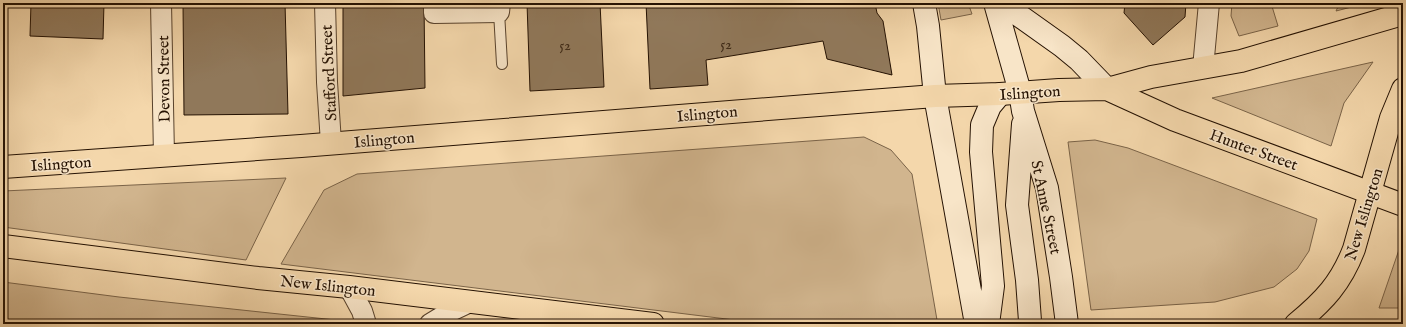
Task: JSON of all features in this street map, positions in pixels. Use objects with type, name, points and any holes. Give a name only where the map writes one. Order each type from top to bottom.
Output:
[{"type":"main road","points":[[924,3],[928,26],[935,96],[976,324]]},
{"type":"main road","name":"St Anne Street","points":[[995,3],[1014,99],[1047,188],[1067,324]]},
{"type":"main road","points":[[1004,3],[1010,10],[1062,46],[1079,60],[1107,89]]},
{"type":"main road","name":"Islington","points":[[3,167],[164,156],[935,96],[1014,99],[1059,90],[1107,89],[1151,77],[1241,61],[1403,14]]},
{"type":"main road","name":"Hunter Street","points":[[1107,89],[1175,120],[1403,205]]},
{"type":"main road","name":"New Islington","points":[[1296,324],[1327,296],[1344,273],[1354,249],[1390,118],[1403,89]]},
{"type":"main road","points":[[988,324],[993,286],[981,152],[982,125],[990,106],[1014,99],[1017,205],[1027,280],[1029,324]]},
{"type":"main road","name":"New Islington","points":[[3,246],[250,277],[349,287],[653,324]]},
{"type":"street","name":"Devon Street","points":[[161,3],[164,156]]},
{"type":"street","name":"Stafford Street","points":[[325,3],[327,82],[331,143]]},
{"type":"street","points":[[1203,68],[1209,3]]},
{"type":"street","points":[[434,8],[500,8]]},
{"type":"street","points":[[349,287],[362,311],[366,324]]},
{"type":"street","points":[[430,324],[470,302]]},
{"type":"lane","points":[[500,8],[502,64]]},
{"type":"shaded area","points":[[938,3],[968,3],[972,14],[941,20]]},
{"type":"shaded area","points":[[1232,3],[1271,3],[1278,26],[1239,36],[1231,16]]},
{"type":"shaded area","points":[[1340,3],[1367,3],[1336,11]]},
{"type":"shaded area","points":[[1373,62],[1344,103],[1331,146],[1212,98]]},
{"type":"shaded area","points":[[864,137],[891,150],[912,174],[937,320],[935,324],[767,324],[281,264],[324,190],[357,174]]},
{"type":"shaded area","points":[[1095,140],[1128,148],[1317,219],[1309,251],[1297,269],[1274,287],[1215,302],[1091,310],[1068,142]]},
{"type":"shaded area","points":[[286,178],[246,260],[3,227],[3,191]]},
{"type":"shaded area","points":[[1403,238],[1403,308],[1379,308]]},
{"type":"shaded area","points":[[3,282],[119,297],[345,321],[348,324],[3,324]]},
{"type":"building","points":[[31,3],[104,3],[103,39],[30,36]]},
{"type":"building","points":[[183,3],[285,3],[288,114],[184,115]]},
{"type":"building","points":[[343,3],[424,3],[425,88],[343,96]]},
{"type":"building","points":[[527,3],[600,3],[604,87],[530,91]]},
{"type":"building","points":[[646,3],[875,3],[877,13],[883,21],[892,75],[827,59],[823,41],[706,60],[708,85],[650,89]]},
{"type":"building","points":[[1125,3],[1186,3],[1185,17],[1153,45],[1124,13]]}]
